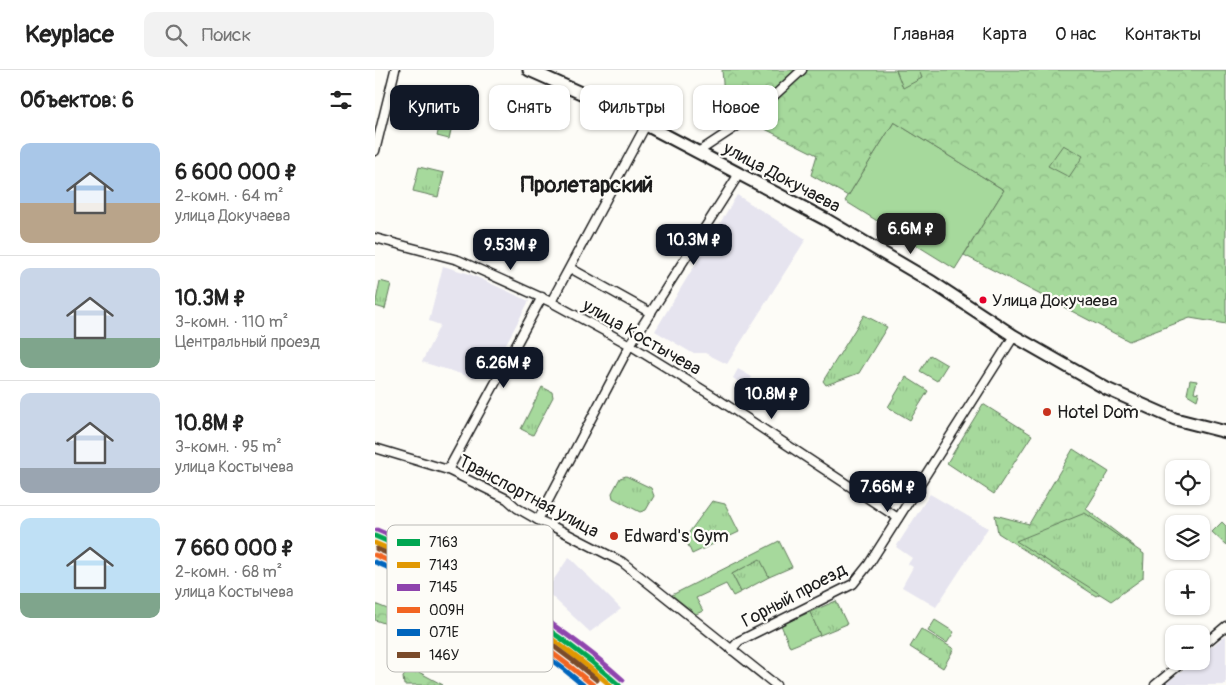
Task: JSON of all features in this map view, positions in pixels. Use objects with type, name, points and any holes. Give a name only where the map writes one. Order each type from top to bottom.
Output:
[{"type":"main road","name":"улица Докучаева","points":[[529,70],[580,91]]},
{"type":"main road","name":"улица Докучаева","points":[[656,130],[861,240],[932,282],[1014,336],[1107,389],[1175,419],[1226,432]]},
{"type":"street","points":[[375,151],[395,70]]},
{"type":"street","points":[[698,152],[751,117],[802,70]]},
{"type":"street","points":[[551,302],[571,268],[643,130]]},
{"type":"street","points":[[538,520],[630,345],[739,174]]},
{"type":"street","name":"улица Костычева","points":[[375,238],[458,260],[551,302],[630,345],[716,398],[899,518]]},
{"type":"street","points":[[571,268],[651,313]]},
{"type":"street","points":[[448,470],[542,298]]},
{"type":"street","name":"Горный проезд","points":[[731,650],[739,641],[853,584],[869,564],[899,518],[1014,336]]},
{"type":"street","name":"Транспортная улица","points":[[375,448],[448,470],[507,499],[517,508],[549,525]]},
{"type":"street","name":"Транспортная улица","points":[[553,527],[622,562],[776,685]]},
{"type":"street","points":[[1210,639],[1226,626]]},
{"type":"street","points":[[1155,685],[1173,670]]},
{"type":"shaded area","points":[[737,195],[806,239],[727,364],[705,353],[692,353],[655,331]]},
{"type":"shaded area","points":[[443,266],[470,274],[529,301],[501,353],[490,348],[474,378],[422,362],[440,325],[429,321]]},
{"type":"shaded area","points":[[738,369],[752,377],[746,387],[733,378]]},
{"type":"shaded area","points":[[930,494],[988,528],[936,607],[902,587],[913,567],[908,564],[912,558],[896,547]]},
{"type":"shaded area","points":[[569,557],[621,609],[590,632],[553,598],[553,581]]},
{"type":"shaded area","points":[[1226,635],[1226,685],[1164,685],[1183,670],[1210,670],[1210,648]]},
{"type":"green space","points":[[722,70],[1226,70],[1226,324],[1190,318],[1129,341],[964,255],[1004,190],[894,122],[848,196],[811,175],[817,155],[767,130],[778,130],[778,85],[723,85]]},
{"type":"green space","points":[[896,70],[919,70],[922,78],[903,88]]},
{"type":"green space","points":[[894,122],[1004,190],[955,269],[845,201]]},
{"type":"green space","points":[[438,130],[451,130],[449,139],[437,136]]},
{"type":"green space","points":[[1063,145],[1083,156],[1069,177],[1048,166]]},
{"type":"green space","points":[[419,167],[444,173],[438,197],[413,191]]},
{"type":"green space","points":[[380,281],[391,284],[385,309],[375,306]]},
{"type":"green space","points":[[864,315],[887,327],[859,373],[826,385],[823,381]]},
{"type":"green space","points":[[930,355],[947,365],[937,381],[920,371]]},
{"type":"green space","points":[[906,377],[928,391],[910,420],[888,407]]},
{"type":"green space","points":[[1190,380],[1197,381],[1194,392],[1199,393],[1197,400],[1187,394]]},
{"type":"green space","points":[[542,387],[552,392],[553,397],[533,435],[521,429]]},
{"type":"green space","points":[[983,404],[1032,435],[994,494],[947,463]]},
{"type":"green space","points":[[1073,449],[1109,472],[1086,509],[1134,546],[1132,574],[1096,596],[998,533],[995,515],[1029,524]]},
{"type":"green space","points":[[626,476],[651,488],[654,496],[646,510],[640,512],[613,498],[612,493],[620,478]]},
{"type":"green space","points":[[712,501],[725,504],[739,532],[692,554],[685,538]]},
{"type":"green space","points":[[1085,513],[1144,554],[1143,578],[1111,601],[1016,541]]},
{"type":"green space","points":[[1222,522],[1226,526],[1226,545],[1212,532]]},
{"type":"green space","points":[[779,541],[792,567],[769,577],[760,560],[732,574],[741,592],[733,596],[726,584],[696,598],[703,611],[696,614],[672,595]]},
{"type":"green space","points":[[760,559],[769,577],[741,592],[732,574]]},
{"type":"green space","points":[[836,601],[847,624],[820,635],[810,612]]},
{"type":"green space","points":[[375,604],[387,609],[387,624],[375,620]]},
{"type":"green space","points":[[810,612],[820,635],[790,647],[781,625]]},
{"type":"green space","points":[[935,620],[954,632],[947,643],[928,631]]},
{"type":"green space","points":[[921,629],[954,649],[943,668],[910,647]]},
{"type":"green space","points":[[407,672],[419,672],[443,685],[404,685],[403,677]]},
{"type":"transit line","name":"7145","points":[[377,530],[387,534]]},
{"type":"transit line","name":"7163","points":[[375,536],[387,541]]},
{"type":"transit line","name":"7143","points":[[375,543],[387,548]]},
{"type":"transit line","name":"146У","points":[[377,549],[387,553]]},
{"type":"transit line","name":"009Н","points":[[375,555],[387,560]]},
{"type":"transit line","name":"071Е","points":[[375,562],[387,567]]},
{"type":"transit line","name":"7145","points":[[553,625],[623,680]]},
{"type":"transit line","name":"7163","points":[[553,633],[591,661],[619,685]]},
{"type":"transit line","name":"7143","points":[[553,640],[610,685]]},
{"type":"transit line","name":"146У","points":[[553,646],[597,680]]},
{"type":"transit line","name":"009Н","points":[[553,654],[593,685]]},
{"type":"transit line","name":"071Е","points":[[553,662],[583,685]]},
{"type":"place","name":"Улица Докучаева","points":[[983,300]]},
{"type":"place","name":"Hotel Dom","points":[[1047,412]]},
{"type":"place","name":"Edward's Gym","points":[[614,536]]},
{"type":"district","name":"Пролетарский","points":[[587,184]]}]
